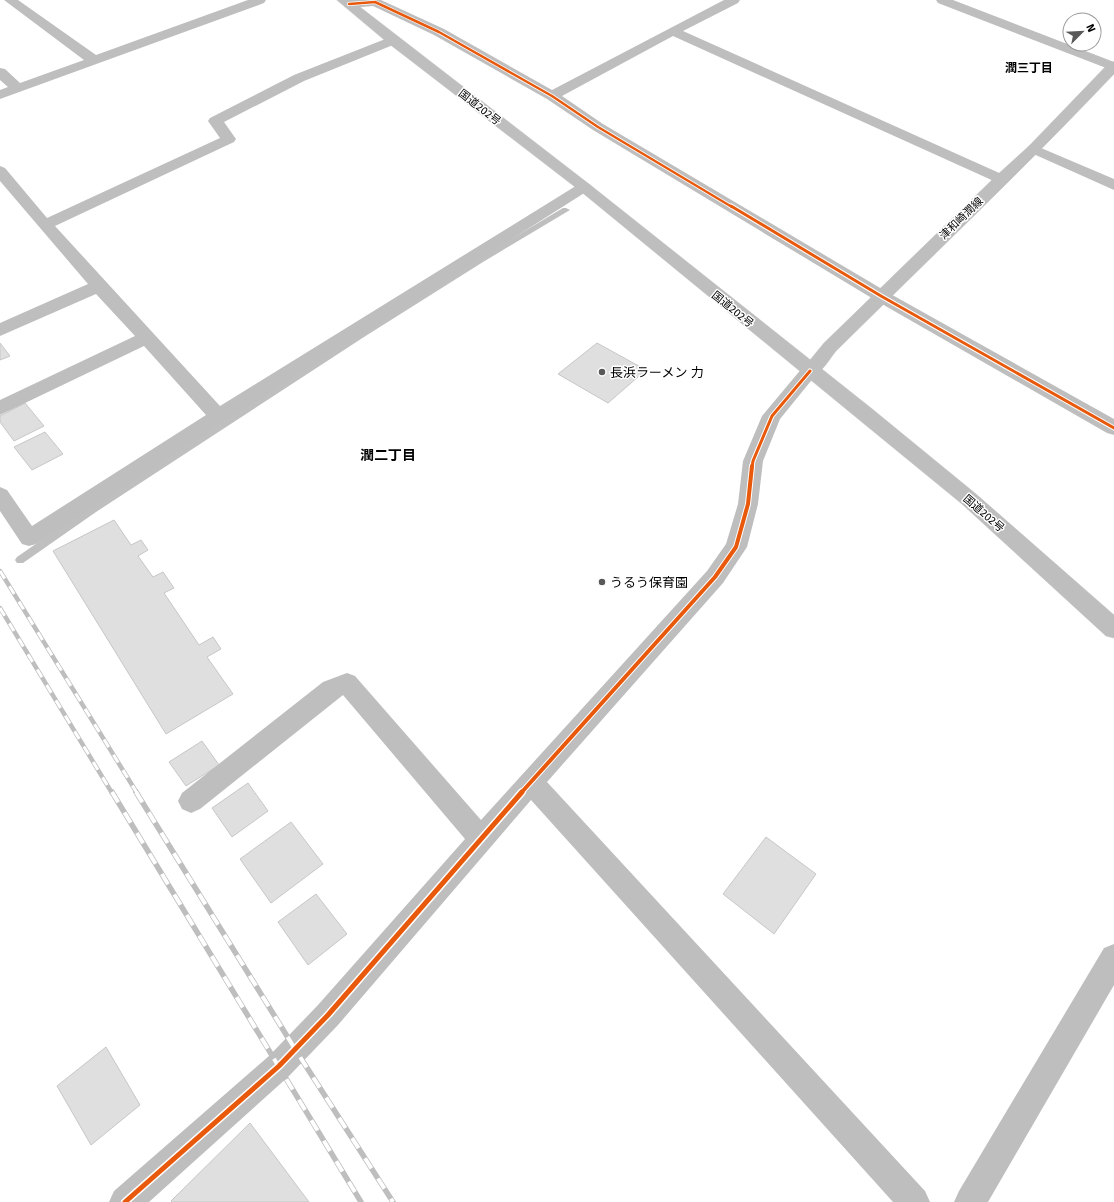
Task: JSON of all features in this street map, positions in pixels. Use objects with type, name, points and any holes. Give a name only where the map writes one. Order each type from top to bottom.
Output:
[{"type":"main road","points":[[0,3],[10,0],[95,61]]},
{"type":"main road","points":[[0,95],[260,0]]},
{"type":"main road","points":[[552,96],[734,0]]},
{"type":"main road","points":[[942,0],[1114,67]]},
{"type":"main road","points":[[346,2],[374,2],[439,32],[552,96],[598,127],[881,296],[1114,428]]},
{"type":"main road","name":"国道202号","points":[[346,2],[584,187],[969,499],[1114,629]]},
{"type":"main road","points":[[673,31],[1001,179]]},
{"type":"main road","points":[[45,225],[229,139],[215,121],[299,78],[393,40]]},
{"type":"main road","name":"津和崎潤線","points":[[125,1202],[279,1066],[328,1015],[531,782],[715,577],[736,547],[748,504],[753,461],[772,416],[830,347],[1001,179],[1034,149],[1114,67]]},
{"type":"main road","points":[[0,72],[18,89]]},
{"type":"main road","points":[[1034,149],[1114,185]]},
{"type":"main road","points":[[0,171],[99,286],[218,416]]},
{"type":"main road","points":[[0,494],[29,538],[218,416],[584,187]]},
{"type":"main road","points":[[0,330],[99,286]]},
{"type":"main road","points":[[0,408],[146,338]]},
{"type":"main road","points":[[190,801],[331,689],[347,683],[481,839]]},
{"type":"main road","points":[[531,782],[914,1202]]},
{"type":"main road","points":[[970,1202],[1114,958]]},
{"type":"building","points":[[0,343],[10,356],[0,360]]},
{"type":"building","name":"長浜ラーメン 力","points":[[597,343],[646,370],[608,403],[558,374]]},
{"type":"building","points":[[25,403],[44,426],[14,441],[0,422],[0,416]]},
{"type":"building","points":[[45,432],[63,454],[32,470],[14,447]]},
{"type":"building","points":[[114,520],[131,545],[141,540],[148,550],[138,556],[153,577],[163,572],[174,588],[164,593],[199,645],[213,637],[221,649],[207,657],[233,694],[166,734],[53,551]]},
{"type":"building","points":[[202,741],[219,765],[186,786],[169,762]]},
{"type":"building","points":[[248,783],[268,811],[232,837],[212,808]]},
{"type":"building","points":[[291,822],[323,864],[271,903],[240,859]]},
{"type":"building","points":[[766,837],[816,874],[774,934],[723,894]]},
{"type":"building","points":[[316,894],[347,934],[308,965],[278,922]]},
{"type":"building","points":[[106,1047],[140,1105],[91,1145],[57,1086]]},
{"type":"building","points":[[250,1123],[309,1202],[171,1201]]},
{"type":"waterway","points":[[20,560],[93,509],[361,335],[480,260],[566,210]]},
{"type":"railway","points":[[0,571],[137,793]]},
{"type":"railway","points":[[0,608],[112,793]]},
{"type":"railway","points":[[112,792],[361,1202]]},
{"type":"railway","points":[[136,792],[295,1049],[393,1202]]},
{"type":"cycle path","points":[[349,4],[375,2],[439,32],[552,96],[598,127],[881,296],[1114,428]]},
{"type":"cycle path","points":[[125,1202],[279,1066],[328,1015],[531,782],[715,577],[736,547],[748,504],[753,461],[772,416],[810,371]]},
{"type":"place","name":"長浜ラーメン 力","points":[[602,372]]},
{"type":"place","name":"うるう保育園","points":[[602,582]]},
{"type":"district","name":"潤三丁目","points":[[1029,68]]},
{"type":"district","name":"潤二丁目","points":[[388,455]]}]
